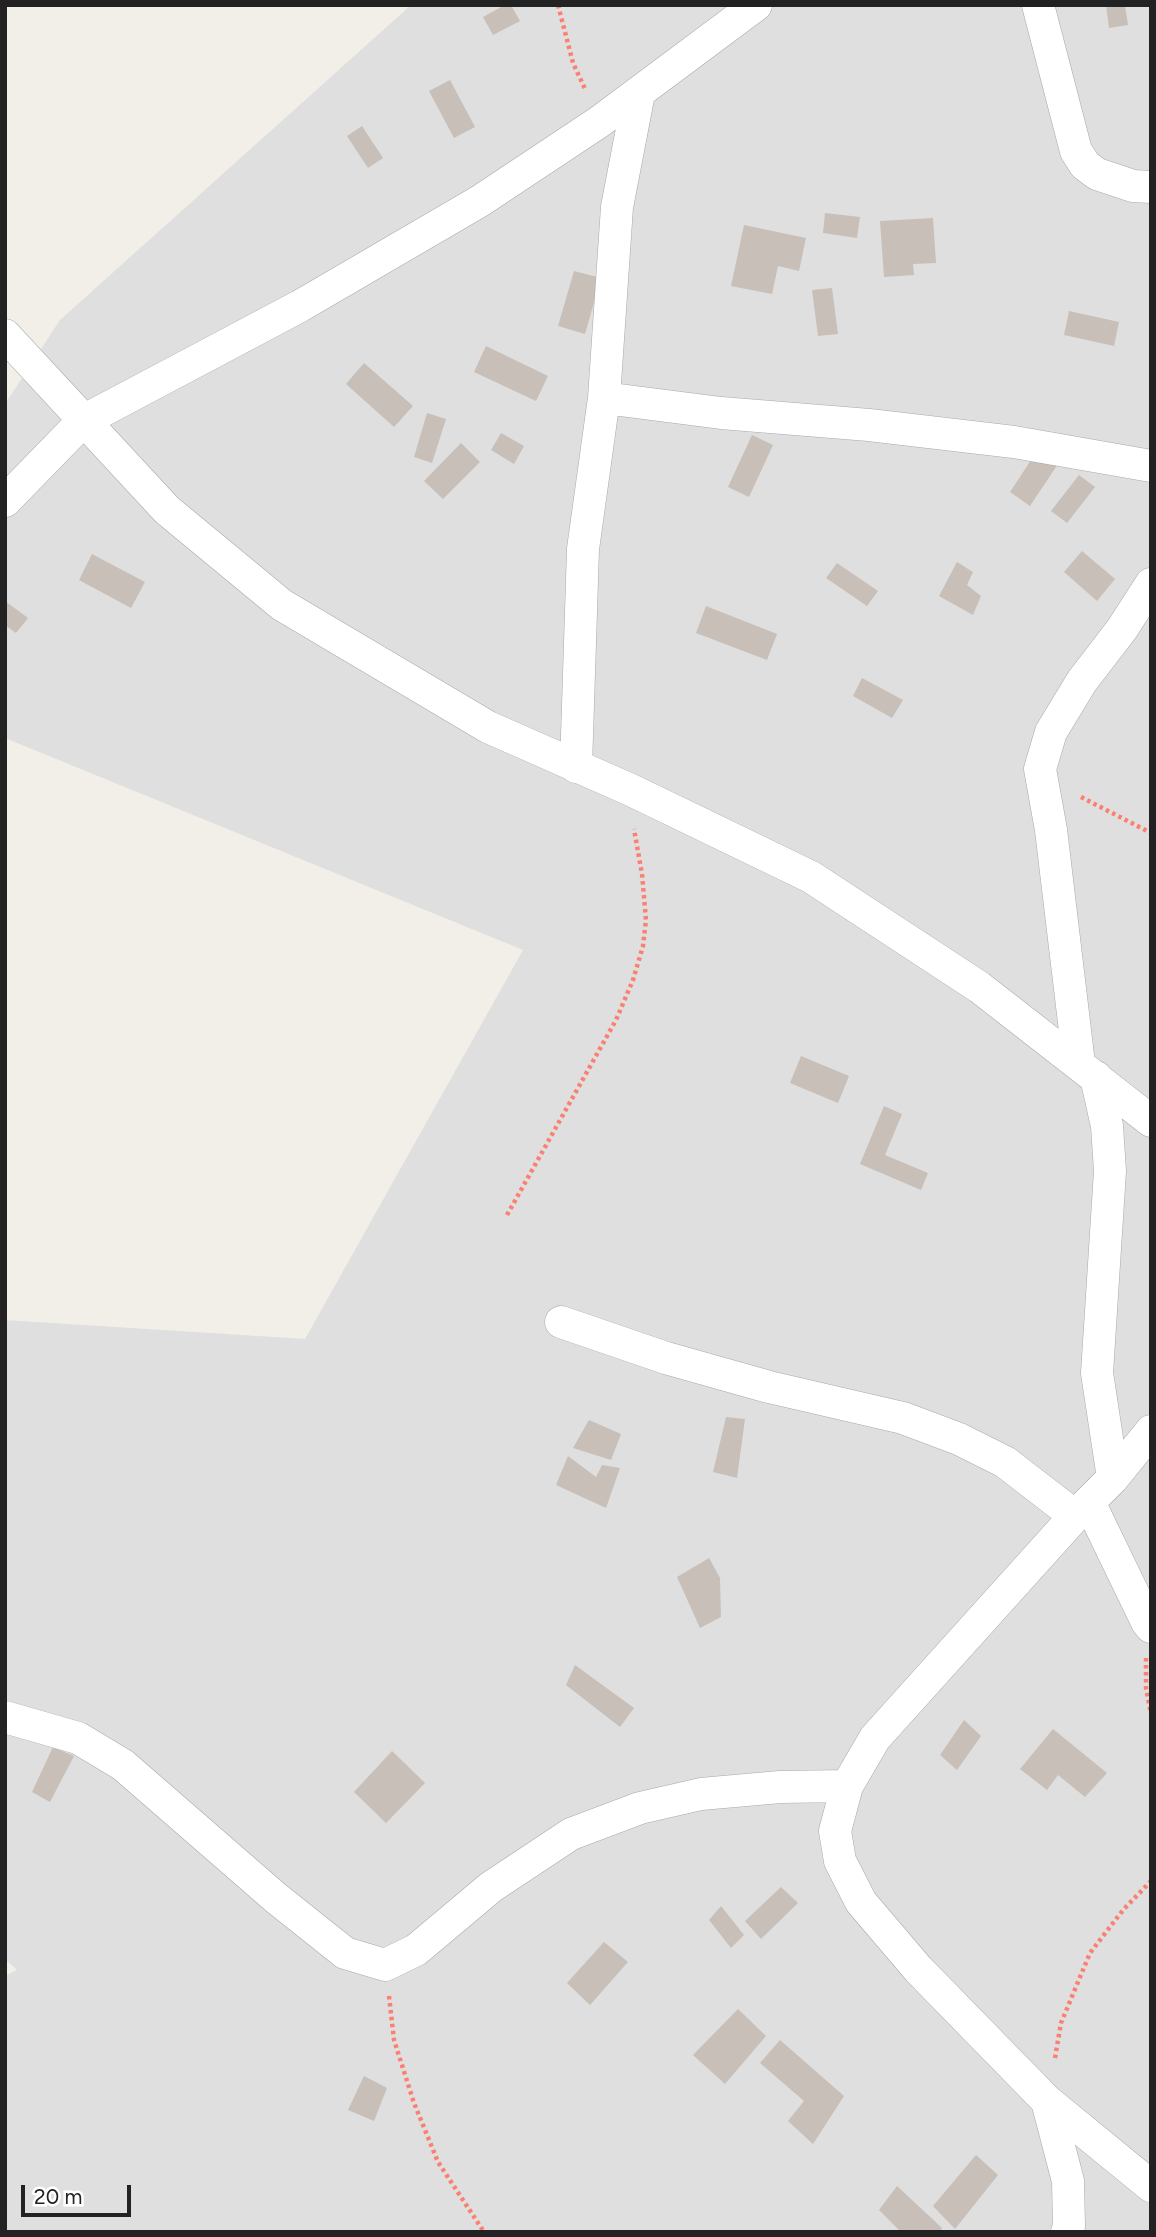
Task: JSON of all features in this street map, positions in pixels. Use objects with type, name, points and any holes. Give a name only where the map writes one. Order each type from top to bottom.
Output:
[{"type":"street","points":[[5,501],[83,421],[312,299],[480,201],[599,122],[756,5]]},
{"type":"street","points":[[1038,5],[1076,151],[1085,165],[1097,174],[1133,186],[1151,187]]},
{"type":"street","points":[[576,767],[583,549],[604,398],[617,207],[639,93]]},
{"type":"street","points":[[5,335],[167,510],[282,605],[488,727],[631,790],[811,877],[979,987],[1151,1121]]},
{"type":"street","points":[[604,398],[721,413],[869,425],[1014,442],[1151,466]]},
{"type":"street","points":[[1113,1478],[1097,1373],[1110,1171],[1107,1126],[1087,1070],[1040,769],[1051,732],[1082,681],[1122,629],[1151,584]]},
{"type":"street","points":[[561,1322],[666,1358],[769,1387],[903,1418],[959,1439],[1005,1462],[1082,1509],[1149,1625]]},
{"type":"street","points":[[1151,1431],[1113,1478],[875,1738],[847,1786],[835,1831],[840,1861],[861,1902],[918,1969],[1047,2101],[1151,2186]]},
{"type":"street","points":[[5,1717],[78,1738],[122,1765],[276,1898],[345,1953],[385,1965],[416,1950],[491,1887],[572,1834],[640,1808],[701,1794],[780,1787],[847,1786]]},
{"type":"street","points":[[1047,2101],[1068,2181],[1067,2232]]},
{"type":"path","points":[[558,5],[573,63],[599,122]]},
{"type":"path","points":[[1040,769],[1094,805],[1151,833]]},
{"type":"path","points":[[507,1215],[615,1020],[637,969],[646,920],[631,790]]},
{"type":"path","points":[[1149,1625],[1146,1688],[1151,1714]]},
{"type":"path","points":[[1047,2101],[1061,2023],[1090,1953],[1123,1910],[1151,1881]]},
{"type":"path","points":[[385,1965],[394,2040],[414,2103],[438,2162],[484,2232]]},
{"type":"shaded area","points":[[411,5],[1151,5],[1151,2232],[5,2232],[5,1976],[17,1970],[5,1959],[5,1320],[305,1339],[523,950],[5,738],[5,404],[60,320]]},
{"type":"building","points":[[505,5],[511,5],[520,21],[493,35],[483,17]]},
{"type":"building","points":[[1106,5],[1125,5],[1128,25],[1109,28]]},
{"type":"building","points":[[450,80],[475,127],[454,138],[429,91]]},
{"type":"building","points":[[362,126],[383,158],[368,168],[347,136]]},
{"type":"building","points":[[825,213],[860,217],[857,238],[823,233]]},
{"type":"building","points":[[933,218],[936,263],[913,264],[914,275],[884,277],[880,221]]},
{"type":"building","points":[[744,225],[806,238],[799,271],[778,266],[772,294],[731,286]]},
{"type":"building","points":[[574,271],[601,278],[585,334],[558,326]]},
{"type":"building","points":[[832,288],[838,334],[818,336],[812,290]]},
{"type":"building","points":[[1069,311],[1119,322],[1114,346],[1064,335]]},
{"type":"building","points":[[486,346],[548,376],[536,401],[474,372]]},
{"type":"building","points":[[364,363],[413,406],[394,427],[346,384]]},
{"type":"building","points":[[427,413],[446,419],[432,463],[414,457]]},
{"type":"building","points":[[501,433],[524,446],[514,464],[491,450]]},
{"type":"building","points":[[752,435],[773,445],[749,497],[728,487]]},
{"type":"building","points":[[461,443],[480,462],[443,499],[424,481]]},
{"type":"building","points":[[1039,448],[1060,461],[1030,506],[1010,492]]},
{"type":"building","points":[[1079,475],[1095,487],[1067,523],[1051,511]]},
{"type":"building","points":[[1082,551],[1115,579],[1097,601],[1064,572]]},
{"type":"building","points":[[92,554],[145,582],[131,608],[79,580]]},
{"type":"building","points":[[957,562],[973,572],[967,585],[981,596],[973,615],[939,596]]},
{"type":"building","points":[[837,563],[878,591],[867,606],[826,578]]},
{"type":"building","points":[[5,601],[28,618],[16,633],[5,625]]},
{"type":"building","points":[[706,606],[777,634],[767,660],[696,633]]},
{"type":"building","points":[[862,678],[903,700],[892,718],[853,696]]},
{"type":"building","points":[[801,1056],[849,1076],[838,1103],[790,1083]]},
{"type":"building","points":[[884,1106],[902,1114],[885,1155],[928,1173],[921,1190],[860,1164]]},
{"type":"building","points":[[726,1417],[745,1419],[737,1478],[713,1472]]},
{"type":"building","points":[[589,1420],[621,1434],[611,1460],[573,1448]]},
{"type":"building","points":[[568,1456],[596,1477],[602,1465],[620,1468],[606,1508],[556,1485]]},
{"type":"building","points":[[709,1558],[720,1578],[721,1617],[700,1628],[677,1577]]},
{"type":"building","points":[[575,1665],[634,1708],[620,1727],[566,1685]]},
{"type":"building","points":[[964,1720],[981,1736],[957,1770],[940,1755]]},
{"type":"building","points":[[1053,1729],[1107,1773],[1085,1797],[1058,1775],[1047,1790],[1020,1769]]},
{"type":"building","points":[[53,1747],[74,1756],[50,1802],[32,1792]]},
{"type":"building","points":[[392,1751],[425,1783],[386,1823],[354,1792]]},
{"type":"building","points":[[781,1887],[798,1903],[761,1939],[745,1921]]},
{"type":"building","points":[[721,1906],[744,1935],[731,1948],[709,1920]]},
{"type":"building","points":[[604,1942],[628,1962],[590,2005],[567,1983]]},
{"type":"building","points":[[738,2009],[766,2036],[725,2084],[693,2055]]},
{"type":"building","points":[[780,2040],[844,2096],[813,2144],[788,2121],[804,2101],[760,2063]]},
{"type":"building","points":[[364,2076],[387,2088],[374,2121],[348,2110]]},
{"type":"building","points":[[976,2155],[998,2175],[955,2229],[933,2206]]},
{"type":"building","points":[[897,2186],[942,2228],[940,2232],[901,2232],[879,2210]]}]
